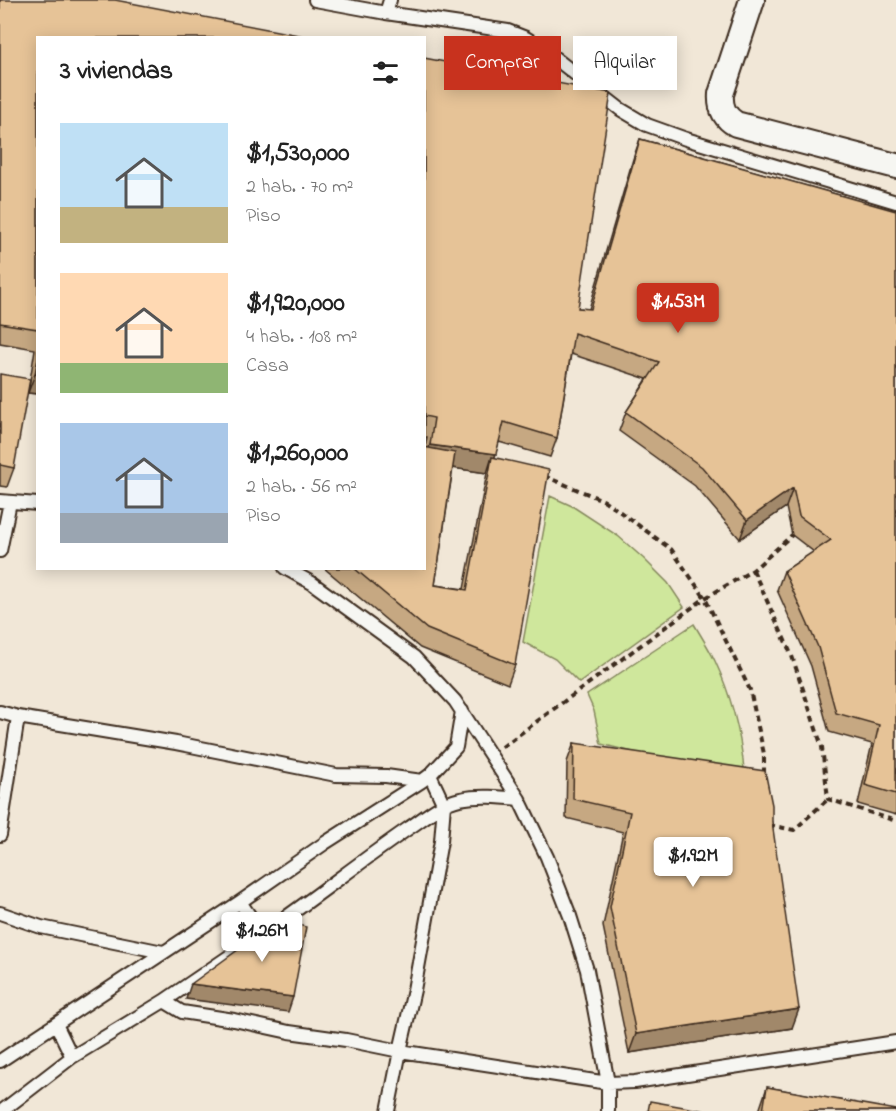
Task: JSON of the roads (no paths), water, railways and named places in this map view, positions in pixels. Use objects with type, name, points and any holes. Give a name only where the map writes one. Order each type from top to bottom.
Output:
[{"type":"street","points":[[752,0],[721,94],[720,104],[729,120],[736,124],[896,166]]},
{"type":"lane","points":[[315,0],[508,31],[542,48],[620,109],[647,125],[686,139],[896,202]]},
{"type":"lane","points":[[386,13],[390,0]]},
{"type":"lane","points":[[0,551],[5,502],[36,504]]},
{"type":"lane","points":[[289,570],[312,583],[414,657],[455,701],[519,799],[547,857],[570,916],[587,970],[608,1083],[608,1111]]},
{"type":"lane","points":[[0,711],[18,717],[176,743],[336,775],[426,778]]},
{"type":"lane","points":[[0,1061],[426,778],[456,747],[462,711]]},
{"type":"lane","points":[[0,835],[18,717]]},
{"type":"lane","points":[[388,1111],[414,990],[441,841],[444,804],[426,778]]},
{"type":"lane","points":[[2,1111],[72,1058],[164,1001],[311,900],[372,853],[444,804],[460,799],[495,797],[519,799]]},
{"type":"lane","points":[[240,902],[262,934]]},
{"type":"lane","points":[[0,913],[41,927],[163,952]]},
{"type":"lane","points":[[164,1001],[182,1012],[290,1032],[608,1083],[635,1082],[896,1042]]},
{"type":"lane","points":[[56,1024],[72,1058]]}]
